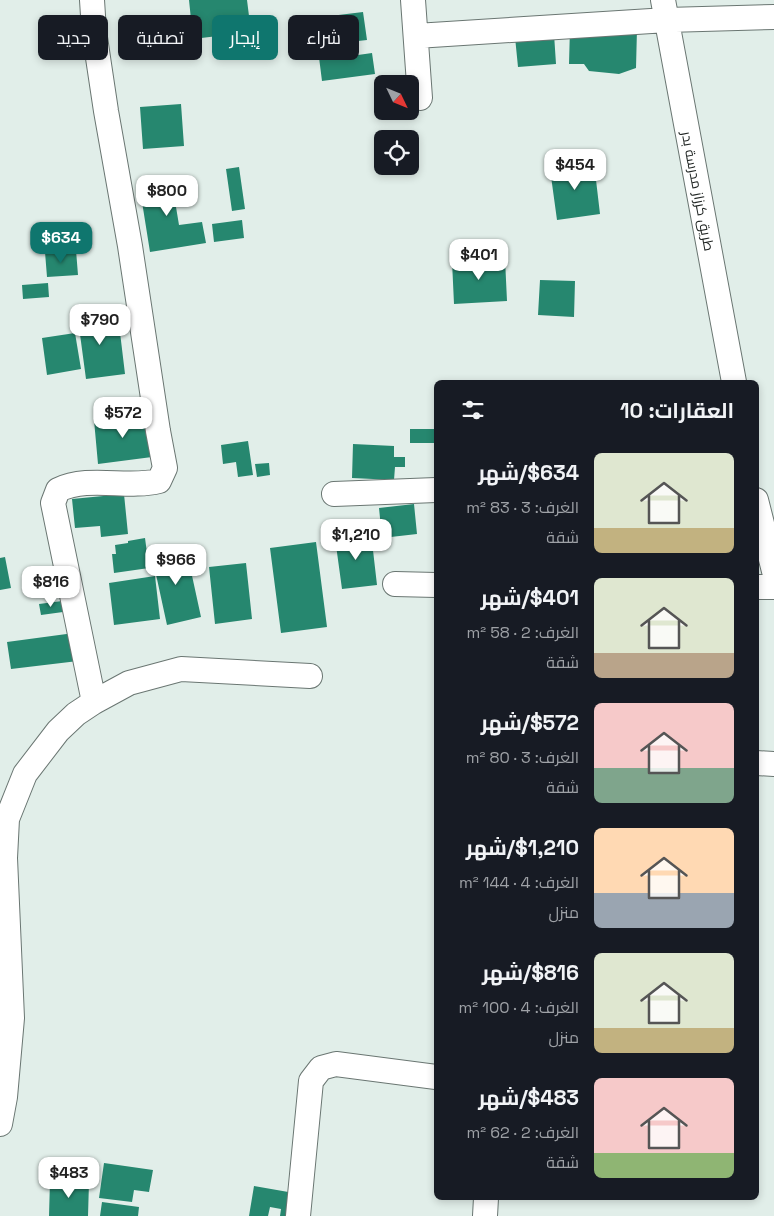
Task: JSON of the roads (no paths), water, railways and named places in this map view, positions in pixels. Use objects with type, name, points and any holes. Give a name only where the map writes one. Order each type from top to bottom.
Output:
[{"type":"street","points":[[92,0],[94,31],[106,112],[130,246],[158,431],[166,468],[159,481],[145,484],[78,484],[66,486],[58,490],[53,503],[94,702]]},
{"type":"street","points":[[413,0],[420,98]]},
{"type":"street","points":[[416,36],[664,10],[774,17]]},
{"type":"street","name":"طريق كرزاز مدرسة بدر","points":[[664,10],[734,380]]},
{"type":"street","points":[[334,494],[434,490]]},
{"type":"street","points":[[759,511],[774,571]]},
{"type":"street","points":[[395,584],[434,585]]},
{"type":"street","points":[[759,587],[774,588]]},
{"type":"street","points":[[0,1124],[5,1096],[12,1018],[5,858],[7,819],[25,774],[58,731],[76,714],[129,683],[181,669],[310,676]]},
{"type":"street","points":[[759,763],[774,764]]},
{"type":"street","points":[[298,1216],[311,1081],[321,1068],[336,1064],[434,1077]]},
{"type":"street","points":[[485,1216],[486,1200]]}]
